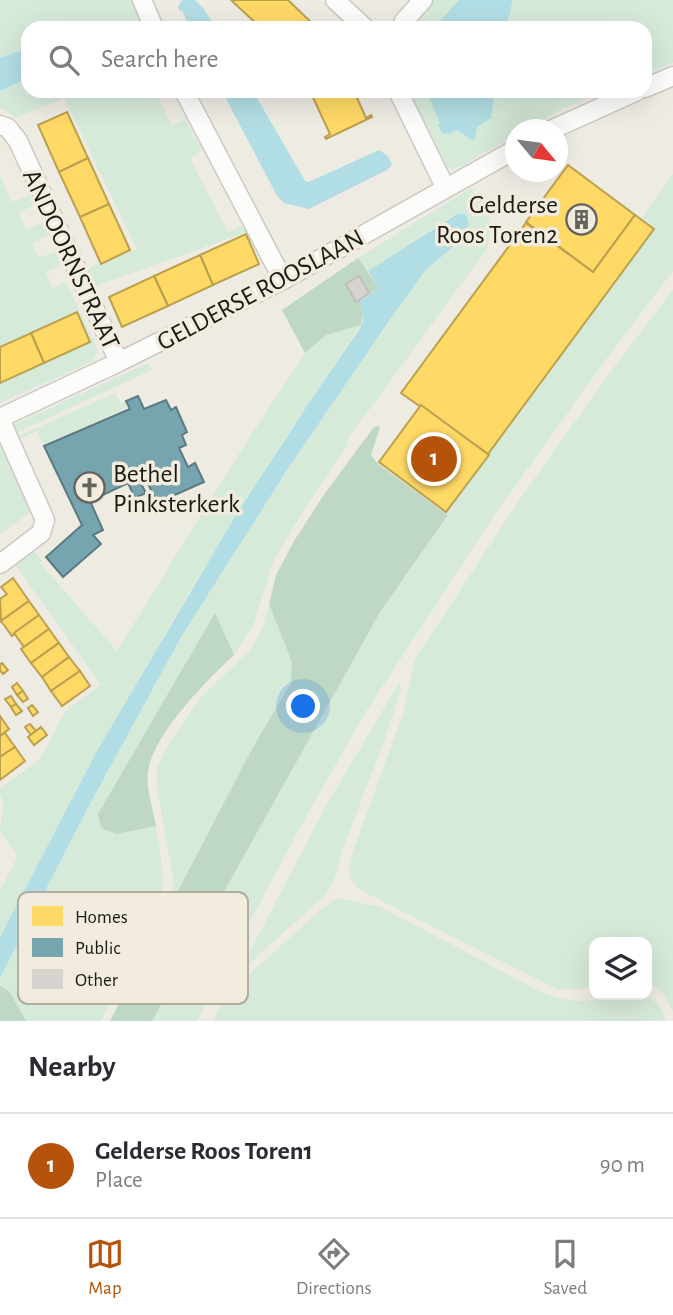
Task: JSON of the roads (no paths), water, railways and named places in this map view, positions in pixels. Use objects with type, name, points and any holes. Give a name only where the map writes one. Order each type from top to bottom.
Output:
[{"type":"street","points":[[142,0],[151,21]]},
{"type":"street","points":[[335,0],[358,21]]},
{"type":"street","points":[[404,21],[423,0]]},
{"type":"street","points":[[652,85],[673,76]]},
{"type":"street","points":[[188,98],[283,280]]},
{"type":"street","points":[[401,98],[445,187]]},
{"type":"street","points":[[568,122],[622,98]]},
{"type":"street","name":"ANDOORNSTRAAT","points":[[0,125],[8,128],[18,141],[119,362]]},
{"type":"street","name":"GELDERSE ROOSLAAN","points":[[0,419],[283,280],[505,155]]},
{"type":"street","points":[[0,419],[46,520],[41,533],[0,564]]},
{"type":"water","points":[[182,0],[195,0],[212,21],[187,21],[178,7]]},
{"type":"water","points":[[459,0],[513,0],[508,21],[440,21]]},
{"type":"water","points":[[21,50],[21,81],[0,91],[0,58]]},
{"type":"water","points":[[226,98],[257,98],[305,181],[309,182],[379,150],[388,156],[392,165],[309,209],[284,203],[276,194]]},
{"type":"water","points":[[429,98],[494,98],[491,118],[477,127],[475,140],[457,130],[449,134],[442,133],[438,125],[440,123]]},
{"type":"water","points":[[457,214],[465,214],[467,217],[466,236],[425,271],[391,318],[289,467],[181,637],[44,892],[23,892],[98,749],[236,515],[359,330],[363,321],[360,300],[379,288],[368,271]]},
{"type":"water","points":[[18,902],[18,943],[0,978],[0,937]]},
{"type":"place","name":"Gelderse Roos Toren2","points":[[581,219]]},
{"type":"place","name":"Gelderse Roos Toren1","points":[[434,459]]},
{"type":"place","name":"Bethel Pinksterkerk","points":[[90,488]]}]
